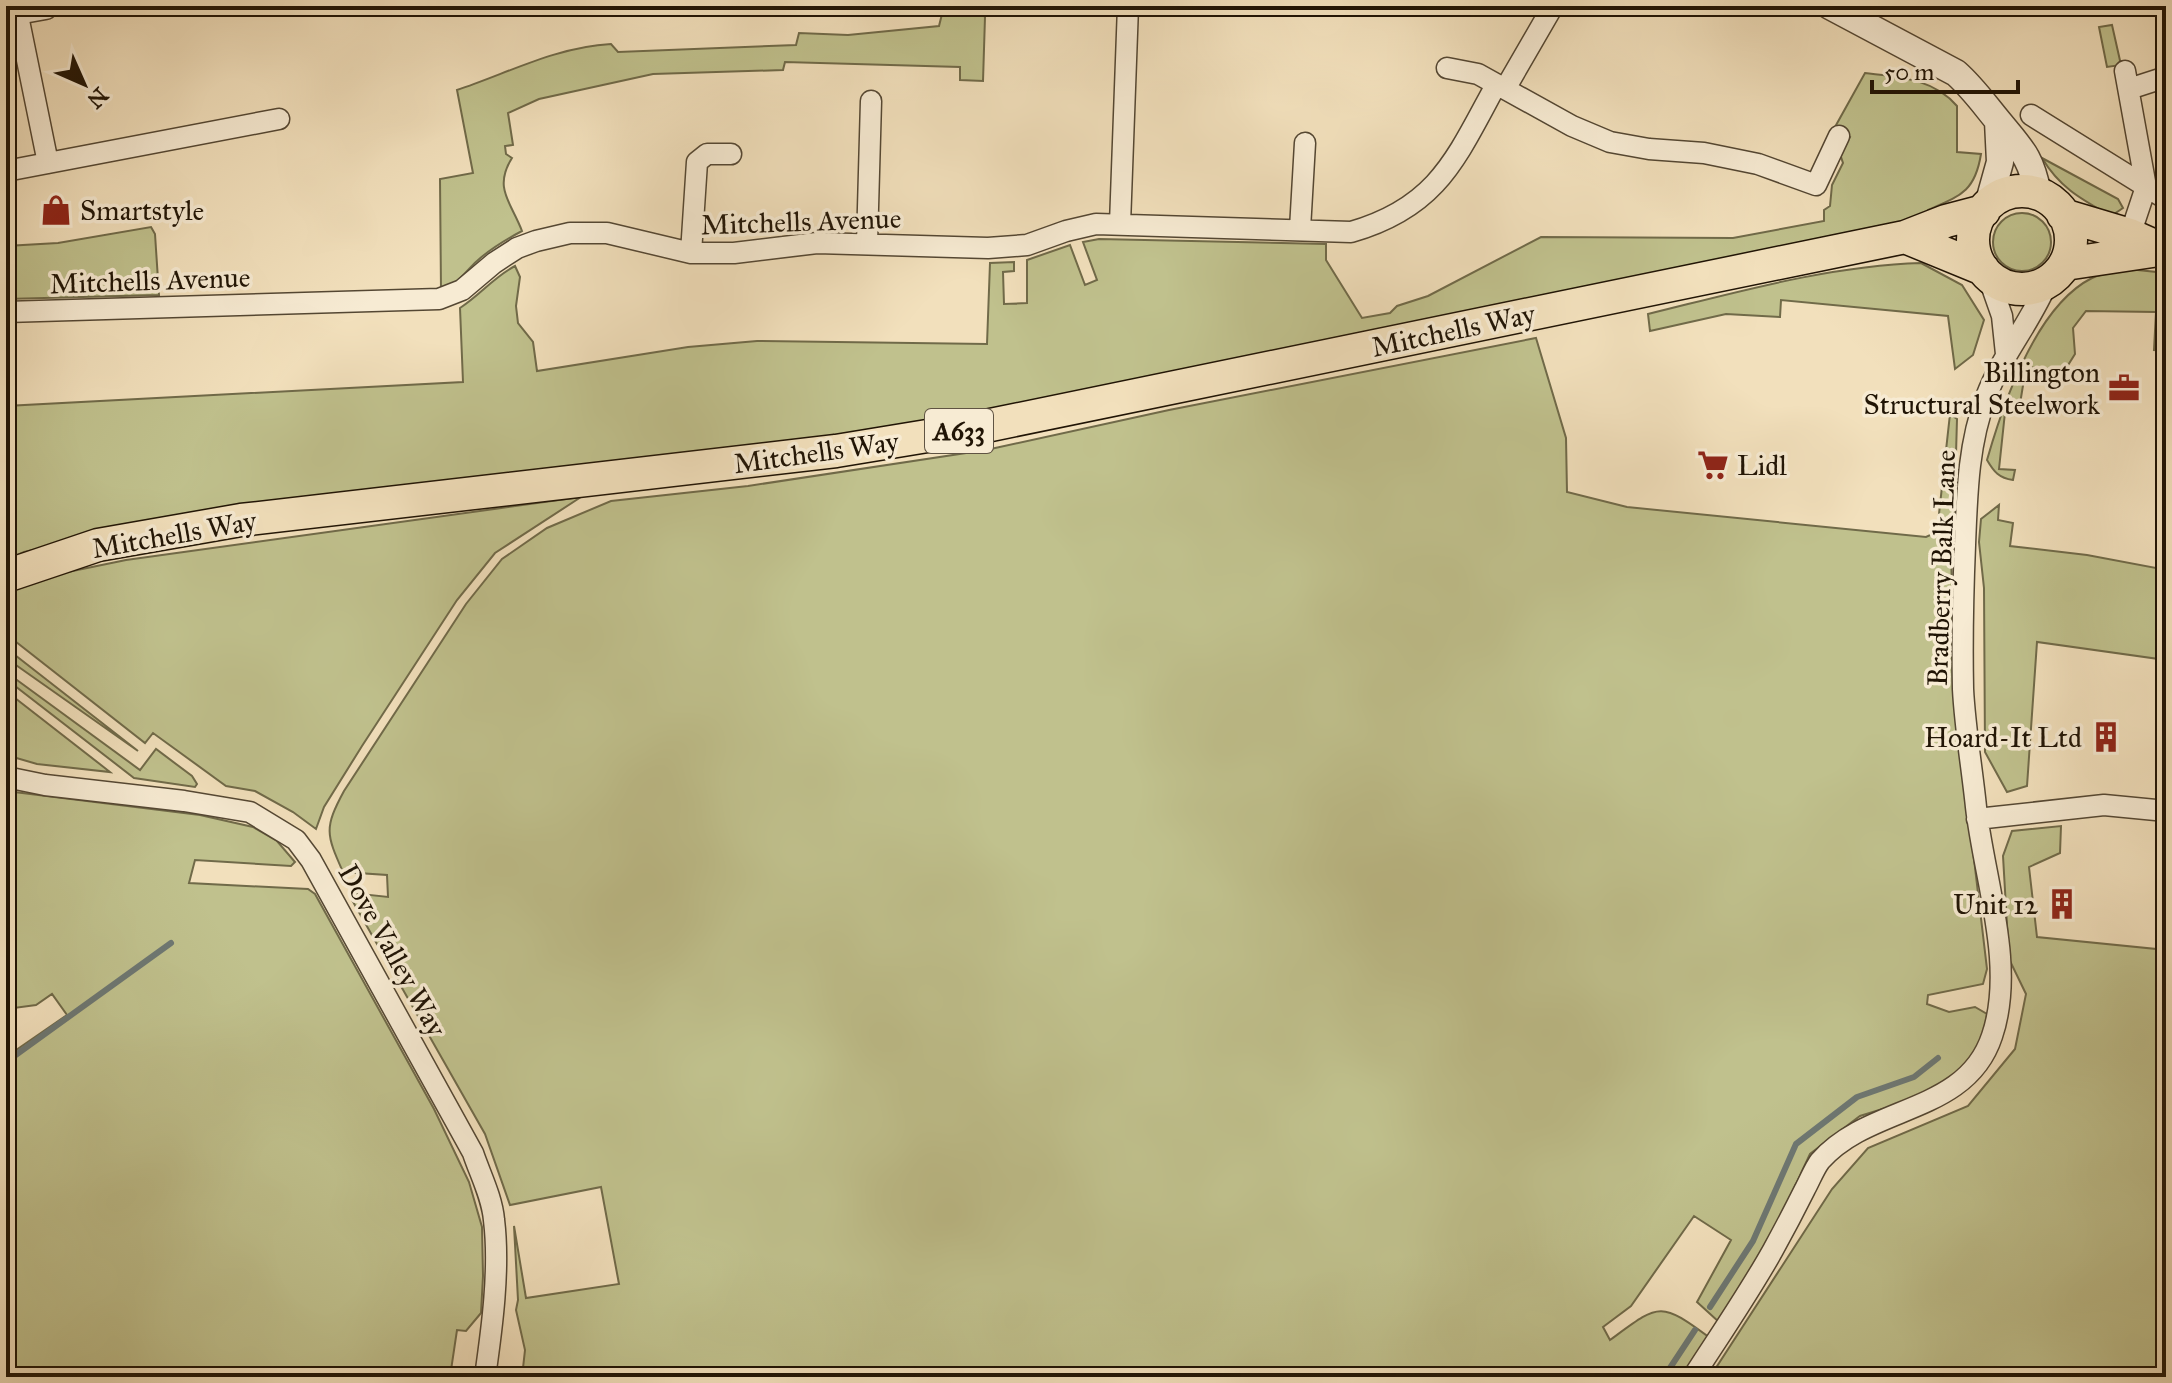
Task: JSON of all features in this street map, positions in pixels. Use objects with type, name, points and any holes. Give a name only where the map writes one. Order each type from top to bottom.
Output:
[{"type":"main road","points":[[1985,273],[1973,247],[1973,235],[1986,208],[2009,193],[2022,192],[2038,194],[2051,201],[2063,215],[2071,240],[2056,273]]},
{"type":"main road","name":"Mitchells Way","points":[[6,576],[98,545],[241,520],[836,451],[976,428],[1905,237],[1986,208]]},
{"type":"main road","points":[[2063,215],[2130,235],[2162,251]]},
{"type":"main road","points":[[1905,237],[2011,288],[2037,287],[2056,273],[2162,251]]},
{"type":"street","points":[[45,6],[13,10],[48,163]]},
{"type":"street","points":[[1120,224],[1128,6]]},
{"type":"street","name":"Mitchells Avenue","points":[[6,312],[439,299],[462,290],[517,248],[570,233],[607,233],[691,253],[734,253],[817,243],[988,248],[1027,245],[1096,224],[1351,232],[1390,220],[1411,206],[1444,174],[1553,6]]},
{"type":"street","points":[[1830,6],[1956,73],[1974,89],[2025,153],[2038,194]]},
{"type":"street","points":[[1447,68],[1478,74],[1572,126],[1610,142],[1649,149],[1704,153],[1758,164],[1816,185],[1839,136]]},
{"type":"street","points":[[2130,235],[2146,187],[2127,80],[2166,77]]},
{"type":"street","points":[[867,243],[871,101]]},
{"type":"street","points":[[2031,115],[2166,199]]},
{"type":"street","points":[[6,171],[279,119]]},
{"type":"street","points":[[1986,208],[2000,162],[1998,121]]},
{"type":"street","points":[[1300,229],[1305,143]]},
{"type":"street","points":[[691,253],[697,162],[707,154],[731,154]]},
{"type":"street","points":[[1985,273],[2002,316],[2006,354]]},
{"type":"street","name":"Bradberry Balk Lane","points":[[1693,1377],[1772,1252],[1819,1162],[1874,1124],[1948,1092],[1965,1080],[1986,1053],[1998,1014],[2001,967],[1977,819],[1963,692],[1963,587],[1972,446],[1987,395],[2006,354],[2037,309],[2056,273]]},
{"type":"street","name":"Dove Valley Way","points":[[6,777],[250,812],[296,840],[311,860],[473,1153],[489,1198],[494,1219],[494,1315],[485,1377]]},
{"type":"street","points":[[1977,819],[2104,805],[2166,811]]},
{"type":"green space","points":[[944,6],[978,6],[985,17],[983,81],[960,80],[960,67],[785,62],[783,70],[653,74],[539,99],[508,113],[513,145],[505,146],[506,154],[512,158],[504,187],[522,231],[493,248],[456,281],[441,290],[440,179],[473,173],[457,90],[552,55],[591,46],[611,44],[618,52],[796,45],[799,33],[848,35],[939,26]]},
{"type":"green space","points":[[2112,25],[2121,65],[2107,67],[2099,27]]},
{"type":"green space","points":[[1865,73],[1914,80],[1948,97],[1957,106],[1957,152],[1981,154],[1970,185],[1957,196],[1928,210],[1929,218],[968,420],[101,535],[24,552],[6,560],[6,406],[463,382],[460,308],[515,266],[520,277],[516,306],[518,323],[533,342],[537,371],[688,347],[757,341],[987,344],[990,263],[1014,262],[1014,271],[1003,272],[1004,304],[1027,303],[1027,260],[1070,245],[1085,285],[1097,280],[1083,242],[1099,239],[1326,244],[1326,260],[1362,318],[1390,313],[1397,306],[1428,296],[1541,237],[1733,238],[1824,221],[1824,210],[1830,206],[1832,185],[1843,163],[1840,154],[1850,137],[1835,127]]},
{"type":"green space","points":[[2042,158],[2118,199],[2123,208],[2111,216],[2090,204],[2064,185]]},
{"type":"green space","points":[[2022,213],[2043,221],[2051,242],[2043,263],[2022,271],[2001,263],[1993,242],[2001,221]]},
{"type":"green space","points":[[151,227],[155,234],[159,295],[6,299],[6,246],[58,243]]},
{"type":"green space","points":[[1921,263],[1962,285],[1984,320],[1973,355],[1955,369],[1948,316],[1781,300],[1780,317],[1726,314],[1650,331],[1648,314],[1817,275]]},
{"type":"green space","points":[[2128,269],[2166,273],[2166,351],[2154,350],[2156,312],[2086,311],[2073,328],[2075,354],[2065,370],[2026,367],[2020,404],[2006,403],[1999,469],[2015,470],[2013,480],[2000,476],[1987,460],[2002,412],[2012,385],[2038,333],[2072,292],[2096,276]]},
{"type":"green space","points":[[1536,338],[1566,438],[1567,492],[1627,507],[1926,537],[1937,532],[1950,414],[1957,419],[1951,546],[1954,690],[1987,969],[1983,984],[1928,995],[1927,1004],[1949,1012],[1975,1007],[1987,1014],[1984,1040],[1955,1078],[1915,1099],[1860,1116],[1810,1154],[1771,1238],[1720,1323],[1697,1302],[1731,1240],[1694,1216],[1631,1306],[1603,1327],[1610,1340],[1639,1319],[1659,1311],[1680,1317],[1710,1338],[1684,1377],[522,1377],[525,1350],[516,1310],[514,1226],[526,1298],[619,1284],[601,1187],[510,1205],[485,1134],[352,900],[352,893],[388,897],[387,875],[343,872],[333,849],[330,831],[333,814],[344,791],[466,604],[502,559],[547,528],[611,501],[748,486],[986,450],[1169,410]]},
{"type":"green space","points":[[581,497],[495,553],[457,600],[324,807],[316,829],[255,791],[226,786],[153,733],[145,743],[6,634],[6,592],[58,574],[126,560]]},
{"type":"green space","points":[[1999,505],[1998,520],[2013,523],[2010,546],[2087,555],[2161,569],[2166,560],[2166,660],[2037,642],[2027,786],[2007,792],[1985,752],[1984,588],[1979,542],[1981,519]]},
{"type":"green space","points":[[6,648],[138,751],[6,658]]},
{"type":"green space","points":[[6,672],[140,770],[156,749],[192,776],[197,784],[195,787],[134,778],[6,679]]},
{"type":"green space","points":[[6,691],[110,772],[37,764],[6,755]]},
{"type":"green space","points":[[6,791],[200,815],[253,827],[277,841],[295,862],[291,866],[195,860],[189,883],[308,889],[315,894],[434,1109],[469,1182],[482,1227],[481,1313],[466,1331],[457,1330],[450,1377],[6,1377],[6,1057],[67,1015],[52,994],[36,1005],[14,1008],[7,1001],[12,887],[6,886]]},
{"type":"green space","points":[[2061,826],[2060,853],[2029,867],[2037,937],[2166,950],[2166,1377],[1710,1377],[1832,1189],[1868,1148],[1968,1106],[2015,1049],[2026,994],[2009,959],[2003,856],[2012,831]]},
{"type":"waterway","points":[[6,1062],[171,943]]},
{"type":"waterway","points":[[1710,1307],[1753,1241],[1796,1144],[1857,1097],[1914,1077],[1938,1058]]},
{"type":"waterway","points":[[1664,1377],[1695,1330]]},
{"type":"place","name":"Smartstyle","points":[[56,210]]},
{"type":"place","name":"Billington Structural Steelwork","points":[[2124,388]]},
{"type":"place","name":"Lidl","points":[[1713,465]]},
{"type":"place","name":"Hoard-It Ltd","points":[[2106,737]]},
{"type":"place","name":"Unit 12","points":[[2062,904]]}]
